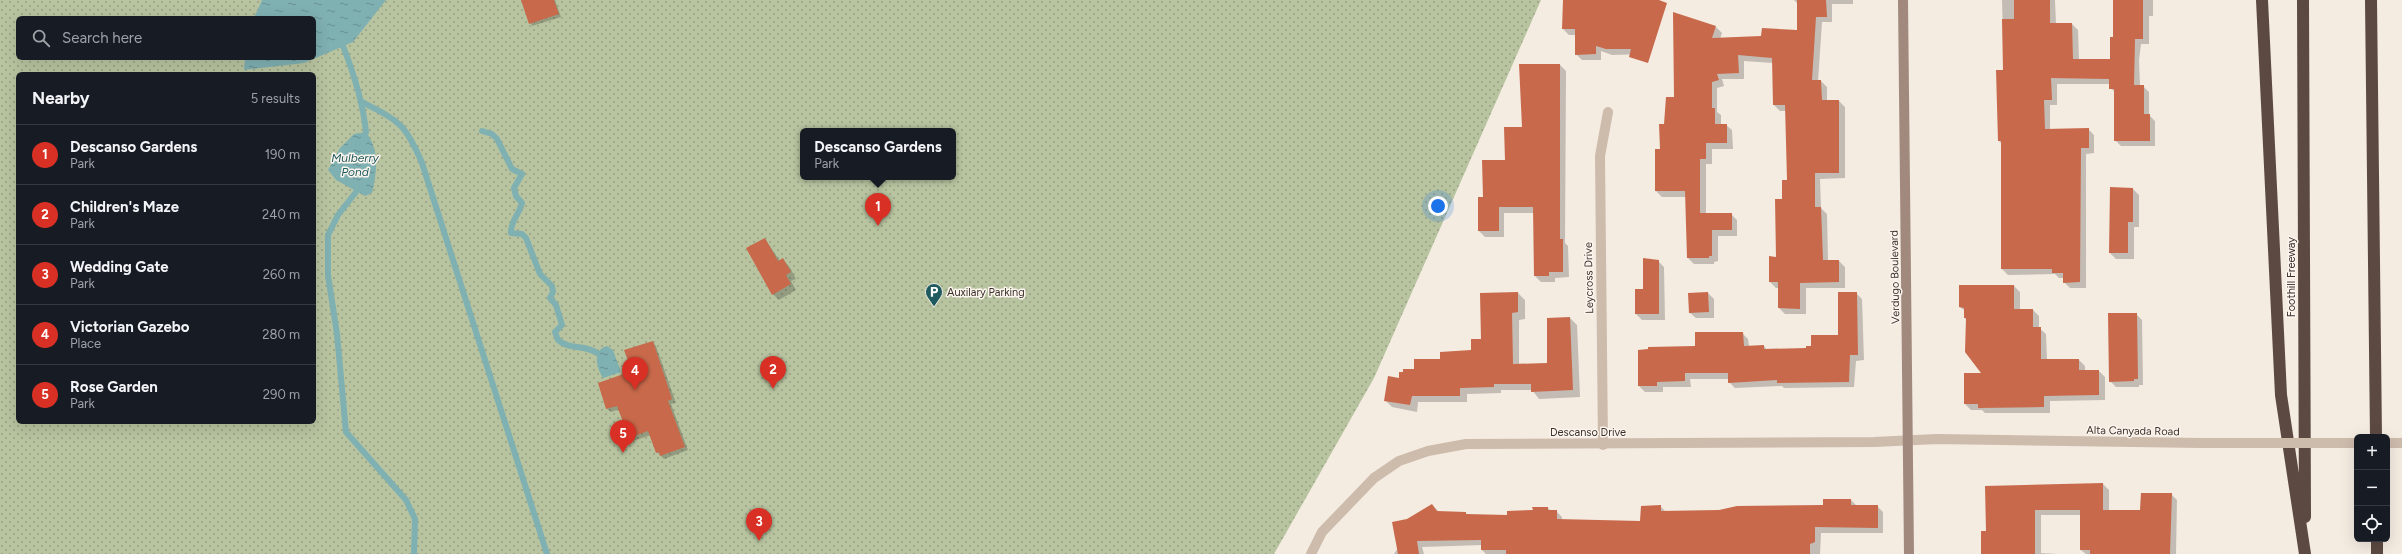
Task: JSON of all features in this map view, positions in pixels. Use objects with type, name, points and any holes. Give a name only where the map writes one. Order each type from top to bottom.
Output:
[{"type":"highway","points":[[2262,0],[2281,395],[2305,554]]},
{"type":"highway","name":"Foothill Freeway","points":[[2304,0],[2305,554]]},
{"type":"highway","points":[[2371,0],[2376,434]]},
{"type":"highway","points":[[2377,542],[2377,554]]},
{"type":"main road","name":"Verdugo Boulevard","points":[[1903,0],[1909,554]]},
{"type":"street","name":"Leycross Drive","points":[[1603,445],[1600,156],[1608,112]]},
{"type":"street","name":"Alta Canyada Road","points":[[1908,441],[1937,439],[2201,443],[2354,443]]},
{"type":"street","name":"Descanso Drive","points":[[1311,554],[1322,532],[1374,478],[1400,461],[1428,451],[1466,444],[1603,445],[1908,441]]},
{"type":"street","points":[[2390,443],[2402,442]]},
{"type":"green space","points":[[0,0],[1541,0],[1374,378],[1274,554],[0,554]]},
{"type":"water","points":[[262,0],[386,0],[353,42],[316,58],[316,16],[255,16]]},
{"type":"water","points":[[245,60],[311,60],[304,63],[244,70]]},
{"type":"water","name":"Mulberry Pond","points":[[366,132],[374,147],[376,169],[372,193],[365,196],[336,180],[328,170],[340,148],[354,134]]},
{"type":"water","points":[[607,346],[613,350],[621,372],[603,378],[597,364],[597,355],[602,348]]},
{"type":"building","points":[[521,0],[554,0],[559,14],[529,24]]},
{"type":"building","points":[[1563,0],[1659,0],[1667,3],[1648,63],[1629,57],[1631,49],[1606,49],[1596,46],[1596,54],[1575,55],[1575,29],[1562,29]]},
{"type":"building","points":[[1797,0],[1826,0],[1827,17],[1816,17],[1812,80],[1821,80],[1822,100],[1839,100],[1839,173],[1815,173],[1815,207],[1821,207],[1823,260],[1839,260],[1839,282],[1800,283],[1800,309],[1778,308],[1778,282],[1769,282],[1769,256],[1776,257],[1775,199],[1782,199],[1782,180],[1787,180],[1785,105],[1773,105],[1772,58],[1738,55],[1739,73],[1717,74],[1719,80],[1712,82],[1712,108],[1715,108],[1715,124],[1727,124],[1727,143],[1706,143],[1706,159],[1700,159],[1700,213],[1732,213],[1732,230],[1712,230],[1712,256],[1709,256],[1709,258],[1687,258],[1685,191],[1655,191],[1655,149],[1660,149],[1659,124],[1664,124],[1666,97],[1674,97],[1673,12],[1716,26],[1712,38],[1761,36],[1762,28],[1797,30]]},
{"type":"building","points":[[2014,0],[2050,0],[2050,23],[2072,23],[2073,59],[2110,59],[2110,37],[2113,37],[2113,0],[2143,0],[2143,39],[2135,39],[2134,85],[2144,85],[2144,114],[2150,114],[2150,141],[2114,141],[2114,89],[2109,89],[2109,79],[2051,78],[2052,100],[2044,100],[2045,129],[2089,128],[2089,148],[2081,148],[2080,282],[2063,283],[2063,273],[2052,273],[2052,269],[2001,269],[2001,141],[1998,141],[1996,70],[2003,70],[2002,19],[2014,19]]},
{"type":"building","points":[[1519,64],[1560,64],[1560,239],[1563,239],[1563,272],[1549,272],[1549,276],[1534,276],[1533,207],[1499,207],[1499,231],[1478,231],[1478,197],[1483,197],[1482,160],[1505,160],[1504,127],[1522,127]]},
{"type":"building","points":[[2110,187],[2133,188],[2133,222],[2128,222],[2128,253],[2109,253]]},
{"type":"building","points":[[765,238],[778,261],[783,258],[791,272],[786,275],[791,284],[772,295],[746,248]]},
{"type":"building","points":[[1643,258],[1659,260],[1659,314],[1635,314],[1635,289],[1643,289]]},
{"type":"building","points":[[1959,285],[2014,285],[2014,309],[2033,309],[2033,327],[2041,327],[2041,359],[2079,359],[2079,370],[2099,370],[2099,395],[2044,396],[2044,407],[1978,408],[1978,404],[1964,404],[1964,373],[1981,373],[1965,352],[1966,318],[1964,318],[1964,308],[1959,307]]},
{"type":"building","points":[[1518,292],[1518,312],[1512,313],[1513,364],[1547,363],[1547,318],[1570,317],[1573,390],[1531,392],[1531,384],[1494,384],[1494,387],[1460,388],[1460,396],[1412,396],[1410,405],[1384,401],[1388,376],[1399,378],[1399,372],[1403,372],[1403,369],[1414,369],[1414,359],[1440,359],[1440,352],[1471,350],[1471,339],[1481,339],[1480,293]]},
{"type":"building","points":[[1708,292],[1709,312],[1689,313],[1688,293]]},
{"type":"building","points":[[1838,292],[1857,292],[1858,355],[1850,355],[1849,382],[1777,383],[1777,380],[1728,383],[1728,373],[1685,373],[1685,381],[1657,382],[1657,386],[1638,386],[1638,350],[1648,349],[1648,347],[1695,346],[1695,332],[1743,332],[1744,346],[1764,345],[1764,349],[1806,348],[1806,346],[1811,346],[1811,335],[1838,335]]},
{"type":"building","points":[[2108,313],[2137,313],[2138,379],[2134,379],[2134,381],[2109,382]]},
{"type":"building","points":[[653,341],[672,399],[668,401],[685,447],[660,456],[659,452],[656,453],[648,431],[629,438],[617,406],[606,409],[598,383],[632,371],[624,350]]},
{"type":"building","points":[[2103,483],[2103,510],[2140,510],[2141,493],[2172,493],[2170,554],[2090,554],[2090,550],[2080,550],[2080,510],[2035,510],[2035,554],[1981,554],[1981,531],[1986,531],[1985,486]]},
{"type":"building","points":[[1823,499],[1851,499],[1851,505],[1878,505],[1878,528],[1815,527],[1815,542],[1810,544],[1810,554],[1506,554],[1506,550],[1481,550],[1481,540],[1417,541],[1419,554],[1398,554],[1392,522],[1407,519],[1432,504],[1437,511],[1466,512],[1466,514],[1507,515],[1507,511],[1533,510],[1532,507],[1548,507],[1548,510],[1557,510],[1557,519],[1640,521],[1641,506],[1661,505],[1661,511],[1719,510],[1737,506],[1823,505]]},
{"type":"waterway","points":[[343,46],[358,88],[366,132]]},
{"type":"waterway","points":[[362,102],[385,114],[400,125],[411,139],[422,163],[547,554]]},
{"type":"waterway","points":[[482,131],[492,134],[497,139],[512,169],[522,174],[514,188],[516,196],[522,203],[512,225],[511,233],[522,234],[526,238],[540,274],[552,286],[553,292],[550,298],[556,305],[562,325],[555,332],[558,340],[567,345],[592,350],[597,353]]},
{"type":"waterway","points":[[356,192],[338,215],[328,235],[328,275],[337,334],[346,432],[406,500],[415,519],[414,554]]},
{"type":"place","name":"Descanso Gardens","points":[[878,226]]},
{"type":"place","name":"Auxilary Parking","points":[[934,307]]},
{"type":"place","name":"Children's Maze","points":[[773,389]]},
{"type":"place","name":"Victorian Gazebo","points":[[635,390]]},
{"type":"place","name":"Rose Garden","points":[[623,453]]},
{"type":"place","name":"Wedding Gate","points":[[759,541]]}]
